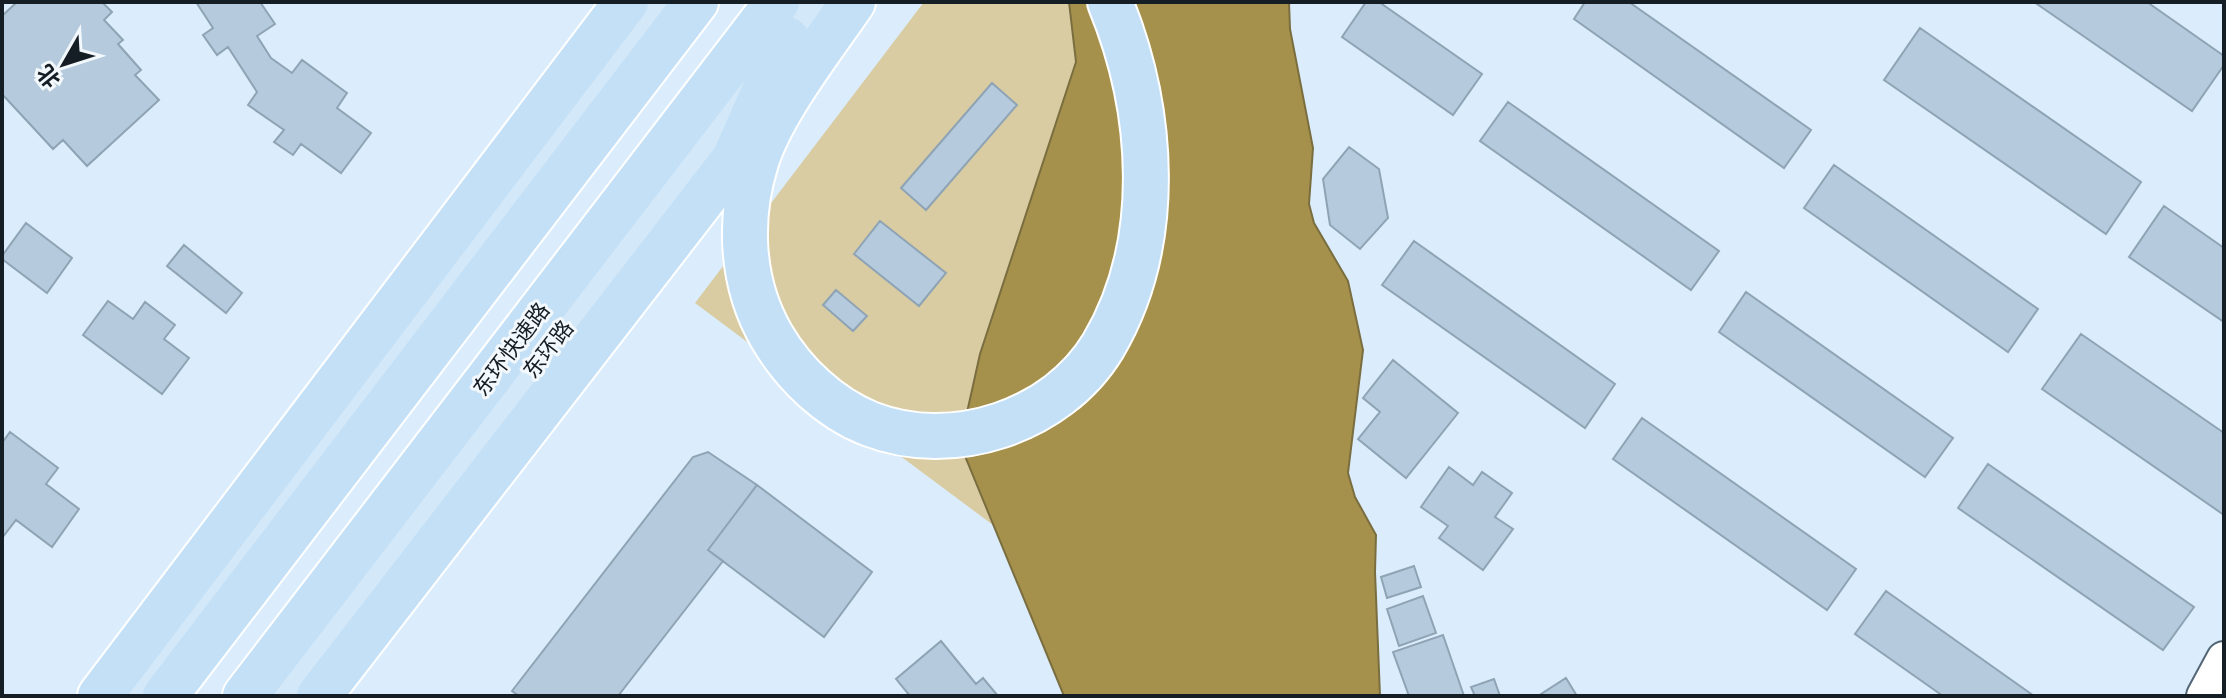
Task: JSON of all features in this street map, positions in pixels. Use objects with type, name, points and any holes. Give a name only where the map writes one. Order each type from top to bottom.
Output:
[{"type":"highway","points":[[100,696],[626,2]]},
{"type":"highway","points":[[165,696],[696,2]]},
{"type":"highway","points":[[853,2],[785,104],[757,157],[745,226],[749,277],[769,330],[786,357],[814,388],[869,424],[914,435],[940,437],[1001,426],[1034,411],[1064,391],[1088,367],[1102,347],[1127,294],[1142,234],[1146,160],[1133,73],[1110,2]]},
{"type":"highway","points":[[319,696],[734,159],[782,20]]},
{"type":"highway","name":"东环快速路","points":[[245,696],[782,20]]},
{"type":"main road","points":[[133,696],[661,2]]},
{"type":"main road","name":"东环路","points":[[280,696],[782,20],[815,2]]},
{"type":"street","points":[[2204,696],[2224,659]]},
{"type":"shaded area","points":[[924,2],[1069,2],[1076,62],[980,354],[960,444],[997,528],[695,303]]},
{"type":"shaded area","points":[[1069,2],[1289,2],[1290,29],[1313,148],[1309,204],[1314,223],[1348,281],[1363,350],[1348,473],[1355,497],[1376,535],[1380,696],[1064,696],[960,444],[980,354],[1076,62]]},
{"type":"building","points":[[17,2],[102,2],[112,12],[104,20],[123,40],[118,44],[141,70],[135,75],[159,100],[87,166],[63,140],[53,149],[2,94],[2,16]]},
{"type":"building","points":[[196,2],[260,2],[275,24],[257,36],[271,58],[292,73],[302,60],[347,93],[337,108],[371,133],[341,173],[301,144],[293,155],[274,142],[284,130],[248,105],[257,92],[228,47],[217,55],[203,35],[213,28]]},
{"type":"building","points":[[1366,2],[1379,2],[1482,74],[1453,115],[1342,37]]},
{"type":"building","points":[[1585,2],[1629,2],[1811,130],[1784,168],[1574,19]]},
{"type":"building","points":[[2034,2],[2147,2],[2224,56],[2224,65],[2192,111]]},
{"type":"building","points":[[1920,28],[2141,182],[2106,234],[1884,80]]},
{"type":"building","points":[[992,83],[1017,105],[926,210],[901,188]]},
{"type":"building","points":[[1508,102],[1719,251],[1691,290],[1480,141]]},
{"type":"building","points":[[1349,147],[1379,169],[1388,218],[1360,249],[1330,225],[1323,179]]},
{"type":"building","points":[[1834,165],[2038,309],[2008,352],[1804,208]]},
{"type":"building","points":[[2164,206],[2224,248],[2224,322],[2129,257]]},
{"type":"building","points":[[880,221],[946,273],[919,306],[854,254]]},
{"type":"building","points":[[26,223],[72,258],[47,293],[2,259]]},
{"type":"building","points":[[1414,241],[1615,384],[1585,428],[1382,285]]},
{"type":"building","points":[[184,245],[242,293],[226,313],[167,266]]},
{"type":"building","points":[[836,290],[867,316],[853,331],[823,305]]},
{"type":"building","points":[[1746,292],[1953,438],[1925,477],[1719,332]]},
{"type":"building","points":[[108,301],[133,319],[145,302],[175,325],[164,339],[189,358],[162,394],[83,335]]},
{"type":"building","points":[[2081,334],[2224,433],[2224,515],[2042,389]]},
{"type":"building","points":[[1393,360],[1458,413],[1406,478],[1358,439],[1380,412],[1363,398]]},
{"type":"building","points":[[1642,418],[1856,569],[1827,610],[1613,459]]},
{"type":"building","points":[[10,432],[58,468],[46,484],[79,509],[52,547],[16,520],[2,538],[2,443]]},
{"type":"building","points":[[708,452],[757,485],[708,550],[723,561],[618,696],[519,696],[512,691],[693,457]]},
{"type":"building","points":[[1988,464],[2194,607],[2163,650],[1958,508]]},
{"type":"building","points":[[1449,467],[1473,485],[1482,472],[1512,493],[1495,517],[1513,529],[1483,570],[1439,538],[1448,526],[1421,507]]},
{"type":"building","points":[[757,485],[872,572],[824,637],[708,550]]},
{"type":"building","points":[[1414,566],[1421,587],[1387,598],[1381,577]]},
{"type":"building","points":[[1886,591],[2034,696],[1943,696],[1855,634]]},
{"type":"building","points":[[1423,596],[1436,633],[1399,646],[1387,609]]},
{"type":"building","points":[[1443,635],[1464,696],[1409,696],[1393,652]]},
{"type":"building","points":[[941,641],[976,684],[983,678],[998,696],[910,696],[896,679]]},
{"type":"building","points":[[1566,678],[1577,696],[1538,696]]},
{"type":"building","points":[[1494,679],[1500,696],[1475,696],[1471,687]]}]
